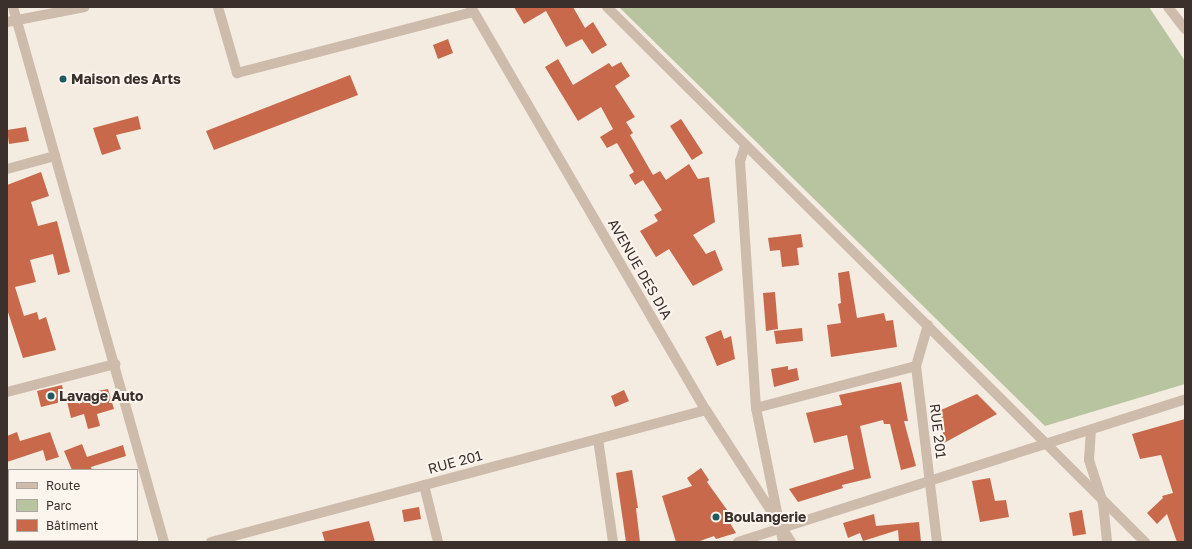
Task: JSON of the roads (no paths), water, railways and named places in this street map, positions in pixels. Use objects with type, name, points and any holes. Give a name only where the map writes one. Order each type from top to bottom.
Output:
[{"type":"street","points":[[13,7],[12,21],[55,156],[115,364],[164,542]]},
{"type":"street","points":[[12,21],[85,7]]},
{"type":"street","points":[[218,7],[237,73],[472,9]]},
{"type":"street","points":[[607,7],[744,146],[1049,444],[1103,503],[1145,542]]},
{"type":"street","points":[[1168,7],[1185,29]]},
{"type":"street","name":"AVENUE DES DIA","points":[[472,9],[706,410],[791,542]]},
{"type":"street","points":[[744,146],[740,161],[756,408],[784,542]]},
{"type":"street","points":[[7,168],[55,156]]},
{"type":"street","name":"RUE 201","points":[[928,325],[916,366],[937,542]]},
{"type":"street","points":[[7,392],[115,364]]},
{"type":"street","points":[[756,408],[916,366]]},
{"type":"street","points":[[738,542],[1049,444],[1185,399]]},
{"type":"street","name":"RUE 201","points":[[211,542],[706,410]]},
{"type":"street","points":[[1091,430],[1089,460],[1103,503],[1107,542]]},
{"type":"street","points":[[598,439],[614,542]]},
{"type":"street","points":[[424,485],[438,542]]},
{"type":"place","name":"Maison des Arts","points":[[63,79]]},
{"type":"place","name":"Lavage Auto","points":[[51,396]]},
{"type":"place","name":"Boulangerie","points":[[716,517]]}]
